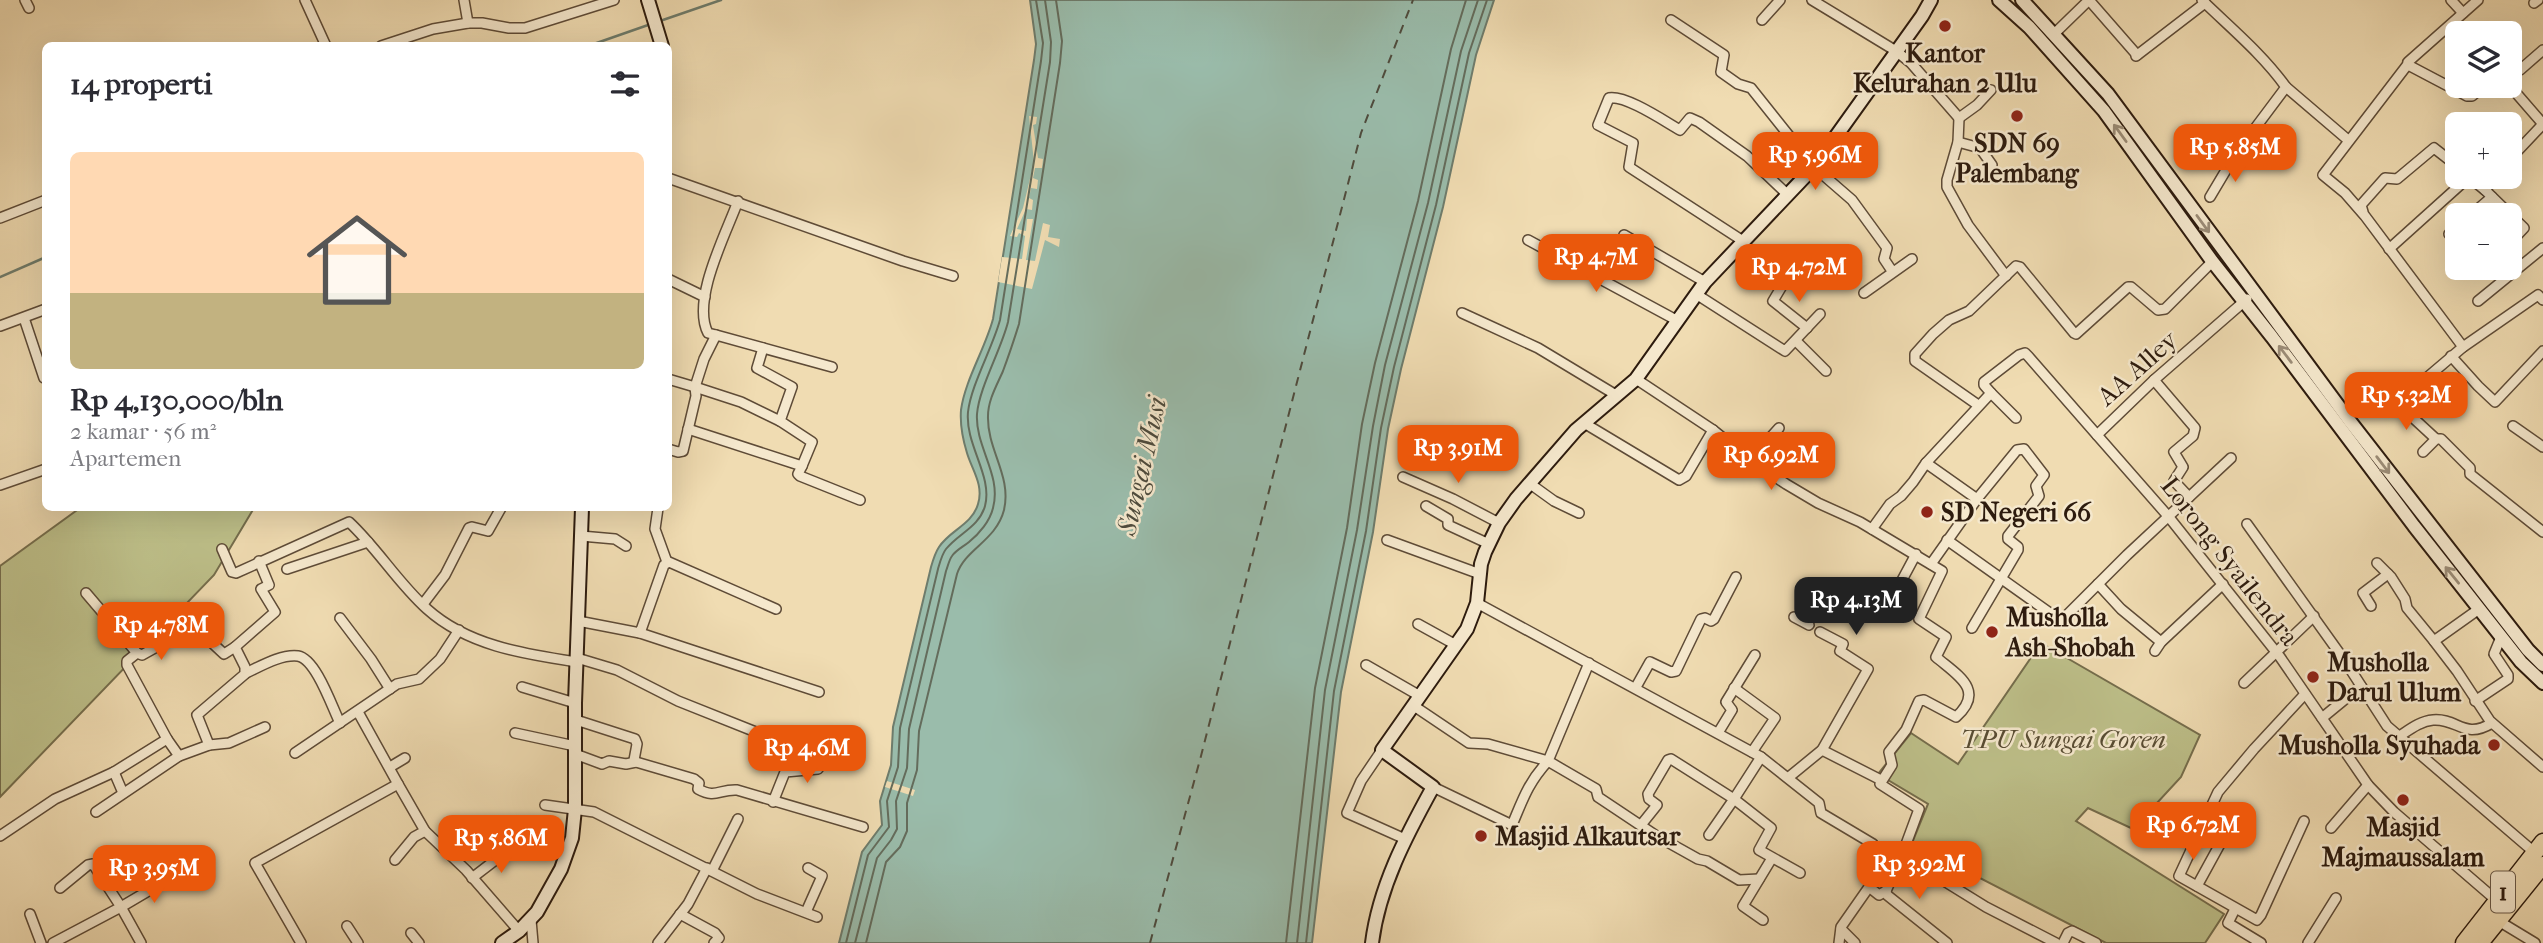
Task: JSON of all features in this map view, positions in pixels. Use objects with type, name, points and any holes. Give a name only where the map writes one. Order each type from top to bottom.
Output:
[{"type":"highway","name":"1","points":[[2464,943],[2496,900],[2540,853]]},
{"type":"highway","name":"1","points":[[2480,943],[2540,853]]},
{"type":"street","points":[[305,0],[324,42]]},
{"type":"street","points":[[464,0],[468,23]]},
{"type":"street","points":[[394,42],[428,31],[468,23],[525,28],[614,0]]},
{"type":"street","points":[[1762,20],[1780,0]]},
{"type":"street","points":[[1812,0],[1896,51],[1959,118],[1958,142],[1947,187],[1968,225],[2006,276]]},
{"type":"street","points":[[1405,839],[1347,813],[1361,781],[1467,629],[1477,604],[1480,574],[1489,544],[1499,523],[1529,483],[1580,427],[1636,379],[1705,282],[1814,167],[1931,0]]},
{"type":"street","points":[[1999,0],[2029,27],[2104,111],[2212,262],[2280,325],[2402,490],[2528,650],[2543,665]]},
{"type":"street","points":[[2022,0],[2108,94],[2249,298],[2414,526],[2521,662],[2543,683]]},
{"type":"street","points":[[2054,34],[2089,0],[2136,56],[2204,1],[2245,43],[2268,62],[2286,87],[2348,141]]},
{"type":"street","points":[[2451,0],[2463,13]]},
{"type":"street","points":[[2463,347],[2365,216],[2345,193],[2323,175],[2409,60],[2478,0]]},
{"type":"street","points":[[649,2],[661,42]]},
{"type":"street","points":[[1671,20],[1724,55],[1721,72],[1738,84],[1751,88],[1814,167],[1852,200],[1887,248],[1884,259],[1892,271]]},
{"type":"street","points":[[2522,68],[2543,50]]},
{"type":"street","points":[[2408,64],[2445,84]]},
{"type":"street","points":[[2210,197],[2235,155],[2286,87]]},
{"type":"street","points":[[1959,118],[1991,90]]},
{"type":"street","points":[[1743,241],[1630,167],[1633,143],[1598,125],[1609,99],[1614,97],[1625,101],[1680,130],[1692,118],[1739,149],[1788,195]]},
{"type":"street","points":[[2520,98],[2543,124],[2522,146]]},
{"type":"street","points":[[1958,142],[1980,148],[1992,165]]},
{"type":"street","points":[[2365,216],[2361,205],[2385,178],[2397,179],[2434,148],[2445,157]]},
{"type":"street","points":[[672,179],[879,253],[953,276]]},
{"type":"street","points":[[2389,249],[2456,189]]},
{"type":"street","points":[[2482,189],[2498,203]]},
{"type":"street","points":[[2481,203],[2490,189]]},
{"type":"street","points":[[738,201],[705,297],[708,332],[832,366]]},
{"type":"street","points":[[0,218],[42,202]]},
{"type":"street","points":[[1624,235],[1705,282]]},
{"type":"street","points":[[1528,240],[1679,321]]},
{"type":"street","points":[[2478,301],[2543,248]]},
{"type":"street","points":[[1864,293],[1912,259]]},
{"type":"street","points":[[1978,405],[1914,358],[1933,334],[1949,320],[1969,311],[2016,266],[2019,266],[2076,334],[2128,287],[2132,287],[2158,310],[2165,309],[2212,262]]},
{"type":"street","points":[[672,281],[705,297]]},
{"type":"street","points":[[1785,281],[1773,301],[1807,328]]},
{"type":"street","points":[[2541,295],[2463,347],[2397,403],[2436,439],[2441,439],[2470,468],[2470,474],[2543,532]]},
{"type":"street","points":[[1693,298],[1784,351],[1820,314]]},
{"type":"street","name":"AA Alley","points":[[1991,393],[1984,382],[2025,353],[2097,435],[2154,380],[2249,298]]},
{"type":"street","points":[[0,326],[42,311]]},
{"type":"street","points":[[1462,313],[1538,348],[1616,395]]},
{"type":"street","points":[[24,318],[42,373]]},
{"type":"street","points":[[672,450],[683,451],[696,396],[695,387],[704,359],[716,335]]},
{"type":"street","points":[[1796,341],[1826,371]]},
{"type":"street","points":[[763,348],[757,368],[792,387],[780,421]]},
{"type":"street","points":[[2451,356],[2496,402],[2543,351]]},
{"type":"street","points":[[1636,379],[1713,430],[1750,460],[1818,503],[1872,529],[1943,573],[1919,619],[1946,637],[1936,657],[1969,688],[1969,702],[1954,717],[1924,700],[1919,701],[1906,730],[1889,751],[1892,765],[1881,780]]},
{"type":"street","points":[[672,380],[741,402],[780,421],[813,442],[798,474],[860,500]]},
{"type":"street","points":[[2154,380],[2195,428],[2193,436],[2174,452],[2183,466],[2174,481],[2189,497]]},
{"type":"street","points":[[1872,529],[1890,504],[1901,496],[1926,463],[1991,393],[2016,418]]},
{"type":"street","points":[[2513,426],[2543,447]]},
{"type":"street","points":[[1580,427],[1679,480],[1686,476],[1713,430]]},
{"type":"street","points":[[1750,460],[1779,428]]},
{"type":"street","points":[[688,429],[802,466]]},
{"type":"street","name":"Lorong Syailendra","points":[[2097,435],[2168,516],[2276,652],[2368,785],[2394,812],[2496,900]]},
{"type":"street","points":[[2423,452],[2436,439]]},
{"type":"street","points":[[1931,564],[1977,499],[2019,448],[2024,449],[2044,475],[2036,486],[2039,496],[2007,537],[2018,549],[1972,628]]},
{"type":"street","points":[[1947,540],[2060,621],[2231,458]]},
{"type":"street","points":[[1926,463],[1977,499]]},
{"type":"street","points":[[0,485],[42,470]]},
{"type":"street","points":[[1403,477],[1499,523]]},
{"type":"street","points":[[1529,483],[1554,501],[1579,513]]},
{"type":"street","points":[[1426,506],[1448,519],[1448,525],[1489,544]]},
{"type":"street","points":[[422,604],[444,575],[468,531],[472,527],[488,531],[499,511]]},
{"type":"street","points":[[502,943],[531,920],[561,869],[570,846],[575,809],[575,703],[582,511]]},
{"type":"street","points":[[640,633],[667,562],[655,529],[658,511]]},
{"type":"street","points":[[222,549],[234,573],[346,522],[350,523],[422,604],[459,630],[481,641],[510,650],[577,660],[617,670],[678,701],[781,741]]},
{"type":"street","points":[[2247,524],[2314,616],[2387,726],[2540,853]]},
{"type":"street","points":[[580,541],[615,539],[626,546]]},
{"type":"street","points":[[1387,540],[1480,574]]},
{"type":"street","points":[[288,569],[370,544]]},
{"type":"street","points":[[1893,597],[1916,554]]},
{"type":"street","points":[[86,593],[137,653],[142,655],[194,626],[224,654],[275,612],[261,589],[269,585],[259,561]]},
{"type":"street","points":[[667,562],[675,563],[776,609]]},
{"type":"street","points":[[2377,563],[2388,574],[2405,599],[2407,608],[2457,671],[2492,723],[2543,768]]},
{"type":"street","points":[[2371,606],[2363,593],[2388,574]]},
{"type":"street","points":[[1636,687],[1650,662],[1671,672],[1678,670],[1702,619],[1713,621],[1736,577]]},
{"type":"street","points":[[2098,584],[2127,614],[2161,642]]},
{"type":"street","points":[[2155,651],[2161,642],[2223,584]]},
{"type":"street","points":[[1477,604],[1757,754],[1819,803],[1821,813],[1873,844]]},
{"type":"street","points":[[2434,641],[2479,609]]},
{"type":"street","points":[[2244,683],[2314,616]]},
{"type":"street","points":[[340,618],[372,659],[390,689]]},
{"type":"street","points":[[1794,618],[1809,625]]},
{"type":"street","points":[[578,621],[640,633],[819,692]]},
{"type":"street","points":[[1418,624],[1456,645]]},
{"type":"street","points":[[295,752],[390,689],[417,680],[436,664],[459,630]]},
{"type":"street","points":[[1788,777],[1822,750],[1868,670],[1840,651],[1843,644],[1820,632]]},
{"type":"street","points":[[2475,701],[2508,679],[2494,654],[2501,637]]},
{"type":"street","points":[[234,646],[246,673]]},
{"type":"street","points":[[137,653],[127,660],[127,665],[179,756]]},
{"type":"street","points":[[1718,733],[1732,710],[1726,703],[1755,655]]},
{"type":"street","points":[[209,745],[197,715],[246,673],[288,656],[300,656],[311,665],[340,723]]},
{"type":"street","points":[[1382,750],[1433,787],[1512,825],[1521,800],[1548,761],[1589,663]]},
{"type":"street","points":[[1366,665],[1469,743],[1488,744],[1548,761],[1596,789],[1598,797],[1698,859],[1707,860],[1737,878],[1759,879]]},
{"type":"street","points":[[2322,718],[2361,686]]},
{"type":"street","points":[[522,687],[575,703]]},
{"type":"street","points":[[1709,835],[1745,782],[1775,718],[1734,688]]},
{"type":"street","points":[[2304,821],[2259,918],[2253,920],[2179,875],[2218,792],[2305,694]]},
{"type":"street","points":[[358,712],[425,831],[443,846],[519,931]]},
{"type":"street","points":[[576,720],[635,739],[636,762]]},
{"type":"street","points":[[2398,737],[2418,724],[2435,720],[2470,731],[2492,723]]},
{"type":"street","points":[[96,812],[179,756],[209,745],[226,744],[265,727]]},
{"type":"street","points":[[515,733],[575,750],[601,764],[608,761],[626,764],[636,762],[694,779],[699,783],[698,789],[707,794],[737,790],[863,827]]},
{"type":"street","points":[[0,836],[62,796],[114,772],[167,739]]},
{"type":"street","points":[[1822,750],[1881,780],[1882,785],[1919,809],[1886,891],[1879,895],[1869,887],[1841,929],[1839,943]]},
{"type":"street","points":[[390,767],[405,758]]},
{"type":"street","points":[[1641,825],[1657,805],[1648,796],[1669,759],[1673,759],[1736,797],[1771,827],[1759,849],[1800,873]]},
{"type":"street","points":[[774,802],[785,772],[818,769],[822,763]]},
{"type":"street","points":[[114,772],[123,793]]},
{"type":"street","points":[[302,943],[255,866],[256,862],[398,784]]},
{"type":"street","points":[[2331,828],[2368,785]]},
{"type":"street","points":[[1371,943],[1382,896],[1405,839],[1433,787]]},
{"type":"street","points":[[545,805],[599,814],[758,894],[817,917]]},
{"type":"street","points":[[658,943],[710,869],[738,819]]},
{"type":"street","points":[[395,860],[414,837],[425,831]]},
{"type":"street","points":[[2197,886],[2220,844],[2200,833]]},
{"type":"street","points":[[472,878],[511,848]]},
{"type":"street","points":[[1902,855],[1986,907],[2056,943]]},
{"type":"street","points":[[1763,920],[1743,906],[1772,858]]},
{"type":"street","points":[[60,888],[88,865],[93,864],[141,943]]},
{"type":"street","points":[[806,912],[822,876],[808,868]]},
{"type":"street","points":[[52,943],[182,871]]},
{"type":"street","points":[[1886,891],[1887,895],[1947,943]]},
{"type":"street","points":[[2308,943],[2336,898]]},
{"type":"street","points":[[2235,909],[2228,923],[2261,943]]},
{"type":"street","points":[[30,914],[41,943]]},
{"type":"street","points":[[680,914],[716,938]]},
{"type":"street","points":[[531,920],[533,943]]},
{"type":"street","points":[[2497,920],[2535,943]]},
{"type":"street","points":[[347,926],[359,943]]},
{"type":"street","points":[[1841,929],[1855,943]]},
{"type":"street","points":[[2063,943],[2072,931],[2096,943]]},
{"type":"street","points":[[411,933],[419,943]]},
{"type":"green space","points":[[76,511],[252,511],[214,575],[0,797],[0,566]]},
{"type":"green space","name":"TPU Sungai Goren","points":[[2041,643],[2200,735],[2181,777],[2133,829],[2088,808],[2076,821],[2224,914],[2205,943],[2106,943],[1912,843],[1928,804],[1878,774],[1911,733],[1958,764]]},
{"type":"water","name":"Sungai Musi","points":[[1030,0],[1494,0],[1476,55],[1443,207],[1388,429],[1373,532],[1341,692],[1312,943],[839,943],[862,852],[882,825],[880,801],[891,765],[893,727],[933,562],[944,541],[971,517],[978,504],[980,490],[964,443],[961,410],[993,319],[1036,44]]},
{"type":"pier","points":[[1029,116],[1037,117],[1036,124],[1033,125],[1038,158],[1043,159],[1042,168],[1035,168],[1033,178],[1038,180],[1037,189],[1031,188],[1029,198],[1033,200],[1032,210],[1026,209],[1017,229],[1026,231],[1027,219],[1033,219],[1026,260],[1035,261],[1043,223],[1050,225],[1048,237],[1060,239],[1059,247],[1045,240],[1032,289],[998,282],[1002,257],[1022,259],[1025,236],[1019,233],[1017,237],[1010,236],[1023,208],[1034,162]]},
{"type":"pier","points":[[887,781],[915,790],[913,796],[885,787]]},
{"type":"waterway","points":[[660,21],[721,0]]},
{"type":"waterway","points":[[599,42],[651,24]]},
{"type":"waterway","points":[[0,277],[42,259]]},
{"type":"ferry route","points":[[1150,943],[1201,756],[1361,133],[1413,0]]},
{"type":"place","name":"Kantor Kelurahan 2 Ulu","points":[[1945,26]]},
{"type":"place","name":"SDN 69 Palembang","points":[[2017,116]]},
{"type":"place","name":"SD Negeri 66","points":[[1927,512]]},
{"type":"place","name":"Musholla Ash-Shobah","points":[[1992,632]]},
{"type":"place","name":"Musholla Darul Ulum","points":[[2313,677]]},
{"type":"place","name":"Musholla Syuhada","points":[[2494,745]]},
{"type":"place","name":"Masjid Majmaussalam","points":[[2403,800]]},
{"type":"place","name":"Masjid Alkautsar","points":[[1481,836]]}]
